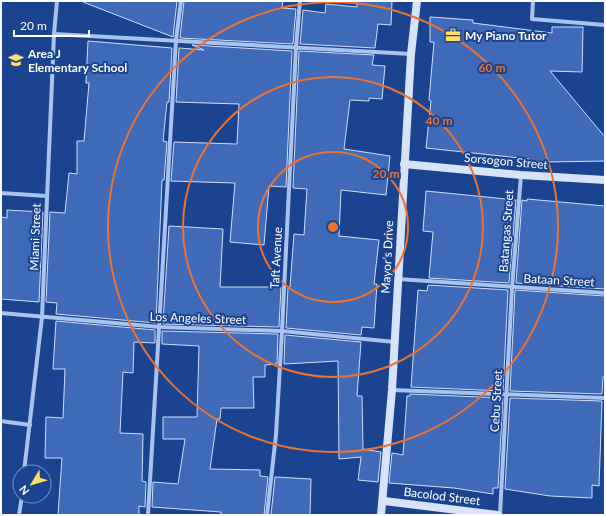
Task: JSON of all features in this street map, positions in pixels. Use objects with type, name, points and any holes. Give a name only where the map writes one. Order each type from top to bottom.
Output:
[{"type":"street","name":"Miami Street","points":[[25,464],[42,317],[56,1]]},
{"type":"street","points":[[148,515],[176,40],[181,1]]},
{"type":"street","name":"Taft Avenue","points":[[268,515],[276,435],[296,47],[300,1]]},
{"type":"street","name":"Mayor's Drive","points":[[381,515],[384,501],[392,390],[411,54],[417,1]]},
{"type":"street","points":[[533,1],[532,19],[605,25]]},
{"type":"street","points":[[54,34],[411,54]]},
{"type":"street","name":"Sorsogon Street","points":[[404,164],[521,175],[605,180]]},
{"type":"street","name":"Batangas Street","points":[[512,288],[521,175]]},
{"type":"street","points":[[1,193],[47,196]]},
{"type":"street","name":"Bataan Street","points":[[398,279],[512,288],[605,293]]},
{"type":"street","name":"Cebu Street","points":[[499,515],[512,288]]},
{"type":"street","name":"Los Angeles Street","points":[[1,313],[160,327],[282,331],[395,342]]},
{"type":"street","points":[[392,390],[605,398]]},
{"type":"street","points":[[1,421],[30,425]]},
{"type":"street","name":"Bacolod Street","points":[[384,501],[499,515]]},
{"type":"street","points":[[19,515],[21,504]]},
{"type":"building","points":[[177,1],[173,37],[83,2]]},
{"type":"building","points":[[184,1],[283,1],[282,8],[296,9],[293,44],[180,38]]},
{"type":"building","points":[[357,1],[392,1],[391,25],[378,24],[375,48],[300,44],[303,10],[325,13],[326,4],[357,7]]},
{"type":"building","points":[[430,17],[473,20],[473,23],[552,33],[552,27],[583,27],[582,72],[550,71],[605,137],[605,161],[549,162],[549,164],[528,163],[529,159],[426,148],[431,101],[429,100],[434,42],[430,42]]},
{"type":"building","points":[[88,41],[172,48],[169,102],[167,102],[163,141],[167,142],[164,180],[162,180],[156,323],[56,314],[57,303],[46,302],[50,212],[65,213],[69,173],[77,174],[77,141],[84,141],[89,83],[86,83]]},
{"type":"building","points":[[192,45],[292,51],[286,187],[269,186],[264,245],[230,242],[235,183],[171,181],[174,142],[237,144],[239,104],[176,102],[179,48],[204,50]]},
{"type":"building","points":[[299,51],[374,55],[372,65],[385,66],[382,99],[369,98],[369,101],[350,100],[344,149],[390,156],[386,195],[341,190],[339,236],[379,240],[374,284],[377,284],[374,328],[362,327],[361,335],[286,328],[288,287],[290,287],[294,234],[304,235],[307,189],[293,188]]},
{"type":"building","points":[[426,191],[516,200],[509,283],[429,278],[433,232],[423,231]]},
{"type":"building","points":[[527,199],[605,206],[605,289],[516,283],[522,200],[527,201]]},
{"type":"building","points":[[7,210],[43,212],[39,302],[1,299],[1,217],[7,218]]},
{"type":"building","points":[[169,226],[223,229],[220,287],[281,287],[279,327],[163,324]]},
{"type":"building","points":[[428,285],[508,290],[503,391],[411,387],[418,290],[427,291]]},
{"type":"building","points":[[515,290],[605,296],[605,377],[603,377],[602,394],[510,391]]},
{"type":"building","points":[[56,321],[155,330],[155,343],[134,342],[133,373],[123,372],[120,433],[143,434],[142,481],[146,482],[145,507],[139,506],[139,515],[58,515],[62,458],[45,458],[46,417],[63,418],[65,369],[53,369]]},
{"type":"building","points":[[162,331],[278,334],[277,364],[265,365],[265,377],[253,377],[254,408],[221,408],[220,419],[217,419],[210,469],[260,470],[260,476],[268,477],[264,515],[221,515],[221,512],[152,507],[153,482],[178,484],[185,439],[163,439],[163,417],[197,417],[199,346],[162,344]]},
{"type":"building","points":[[285,335],[361,342],[357,396],[362,396],[363,449],[381,452],[378,482],[358,480],[361,457],[339,459],[338,361],[284,364]]},
{"type":"building","points":[[410,394],[503,398],[498,488],[493,488],[493,494],[454,488],[389,483],[392,453],[403,455],[407,396],[410,396]]},
{"type":"building","points":[[510,398],[602,401],[599,486],[592,485],[592,498],[550,496],[505,489]]},
{"type":"building","points":[[275,477],[311,479],[310,515],[271,515]]},
{"type":"place","name":"My Piano Tutor","points":[[453,35]]},
{"type":"place","name":"Area J Elementary School","points":[[16,60]]}]
